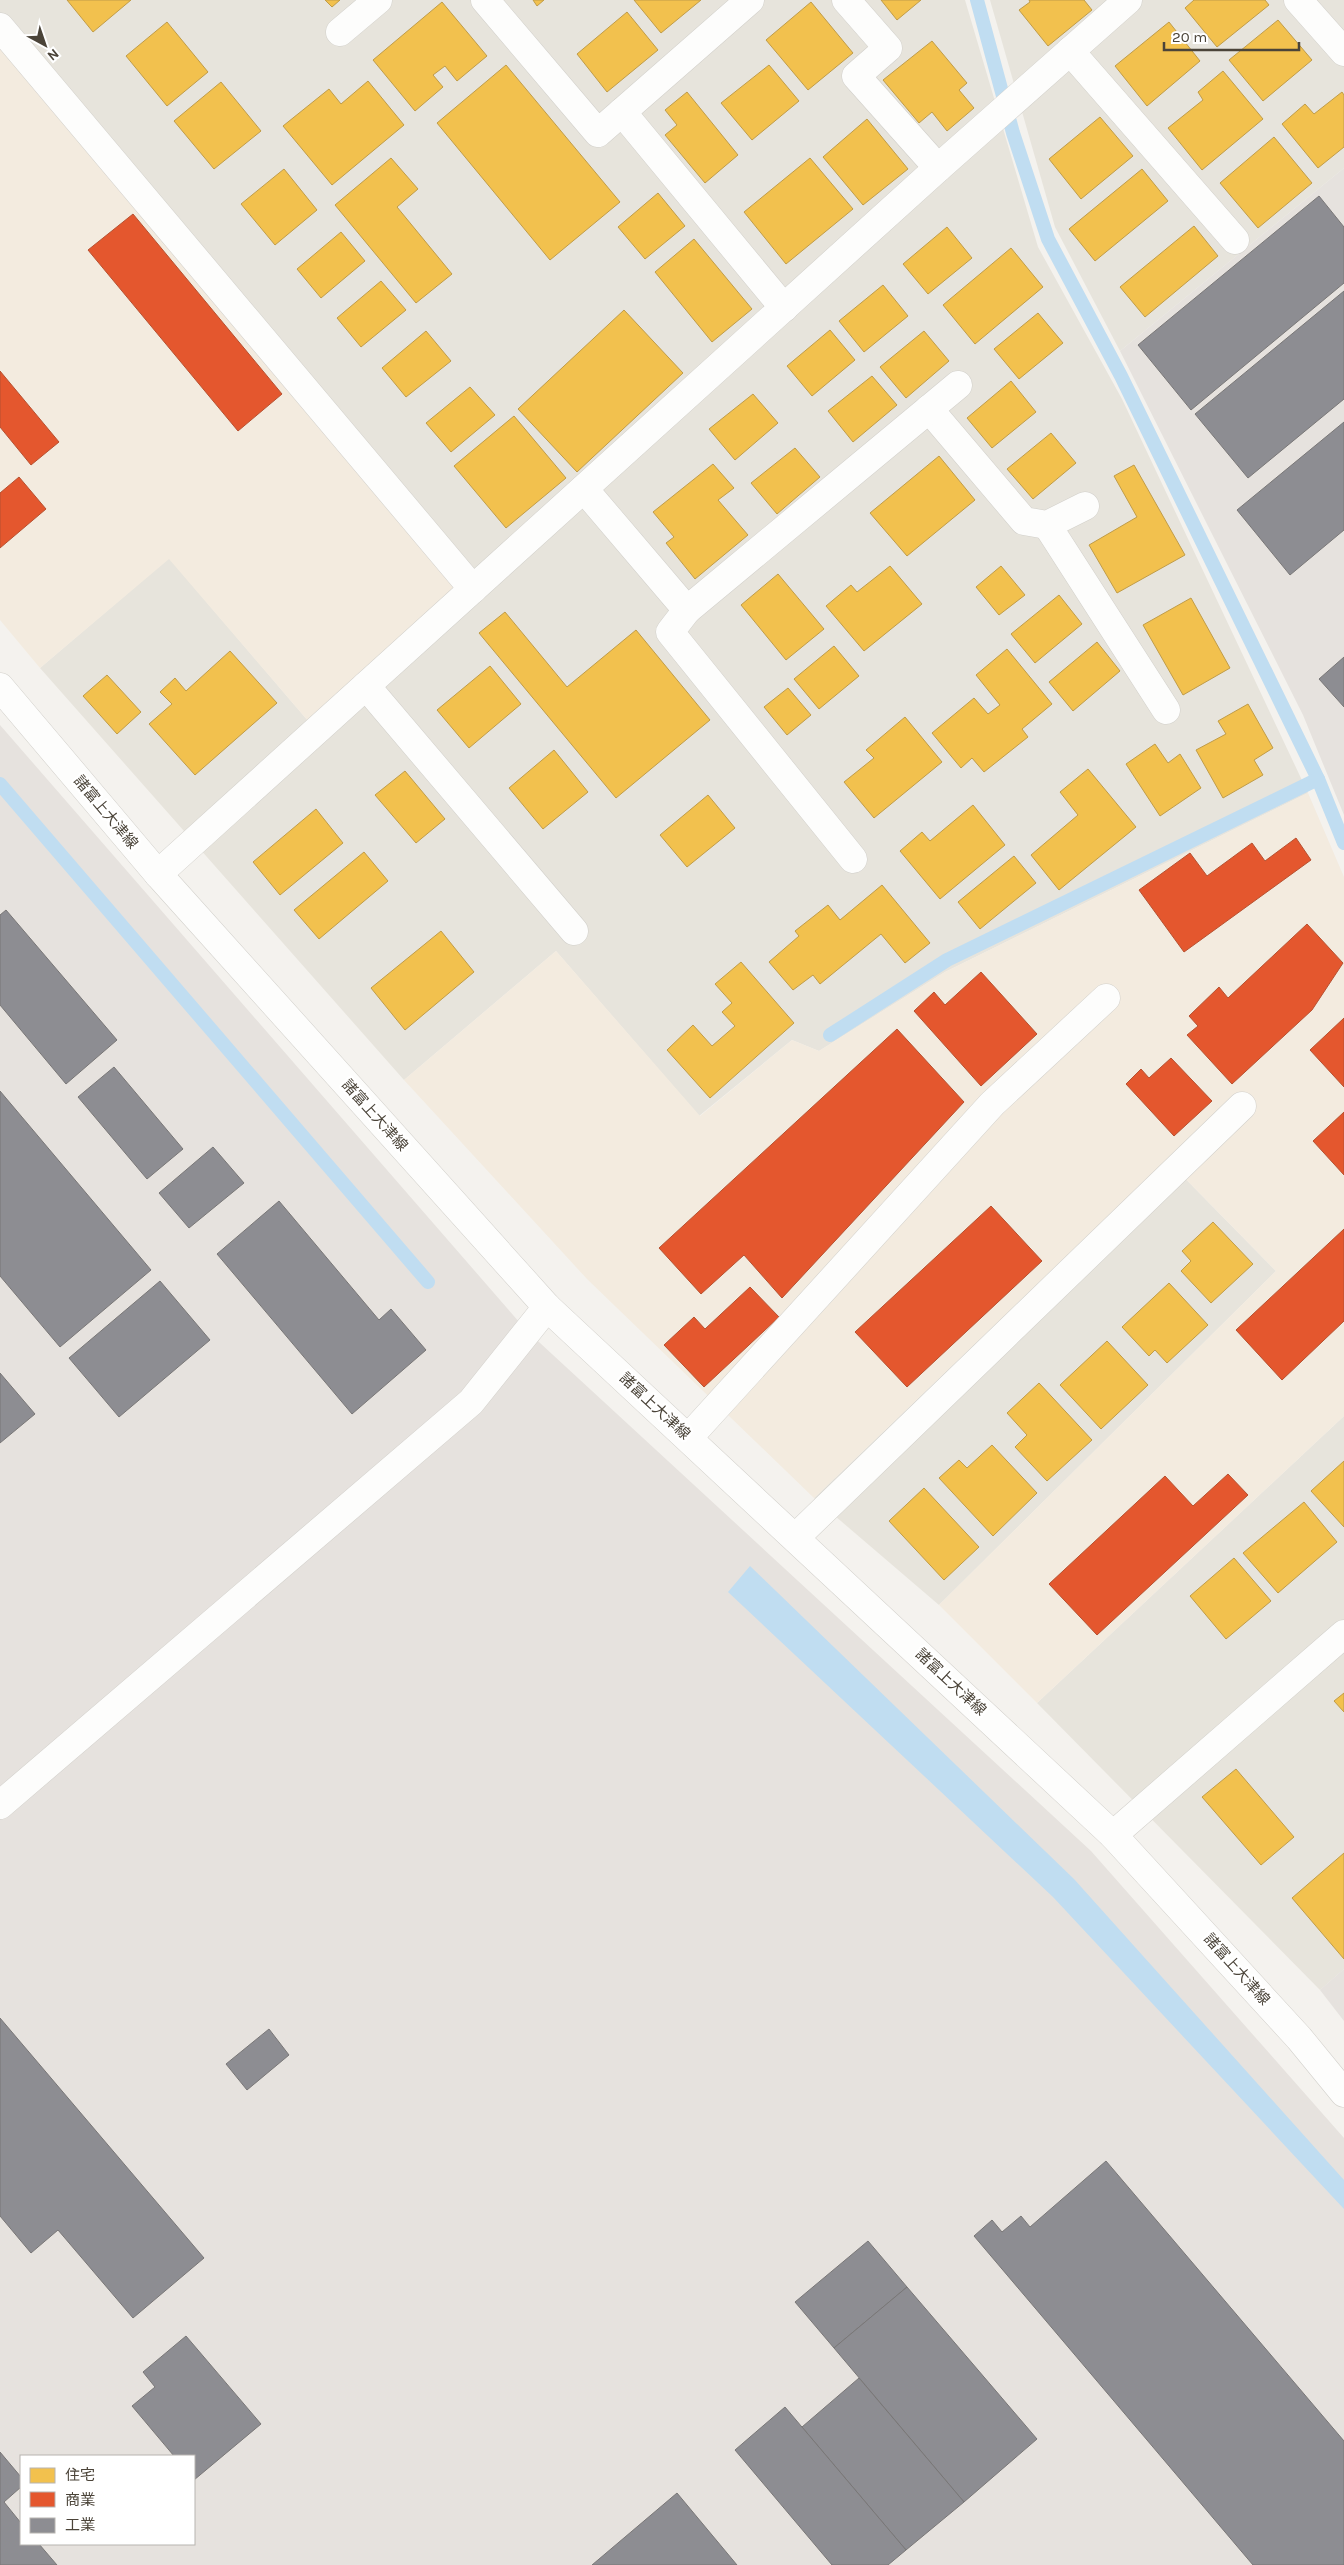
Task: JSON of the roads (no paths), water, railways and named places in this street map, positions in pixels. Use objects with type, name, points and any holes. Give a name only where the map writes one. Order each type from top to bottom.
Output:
[{"type":"street","points":[[340,32],[378,0]]},
{"type":"street","points":[[485,0],[598,133],[750,0]]},
{"type":"street","points":[[846,0],[888,48],[856,76],[938,168]]},
{"type":"street","points":[[158,874],[938,168],[1128,0]]},
{"type":"street","points":[[1298,0],[1344,52]]},
{"type":"street","points":[[0,27],[473,589]]},
{"type":"street","points":[[1070,51],[1235,240]]},
{"type":"street","points":[[622,112],[784,308]]},
{"type":"street","points":[[853,859],[670,632],[687,610],[958,385]]},
{"type":"street","points":[[929,409],[1024,520],[1047,525],[1085,506]]},
{"type":"street","points":[[584,490],[687,610]]},
{"type":"street","points":[[1047,525],[1166,710]]},
{"type":"street","name":"諸富上大津線","points":[[0,686],[158,874],[547,1307],[1114,1835],[1299,2038],[1344,2093]]},
{"type":"street","points":[[366,686],[574,931]]},
{"type":"street","points":[[688,1437],[992,1104],[1106,998]]},
{"type":"street","points":[[796,1537],[1242,1106]]},
{"type":"street","points":[[0,1805],[471,1402],[547,1307]]},
{"type":"street","points":[[1114,1835],[1344,1634]]},
{"type":"water","points":[[750,1566],[1074,1879],[1344,2180],[1344,2209],[1053,1897],[728,1592]]},
{"type":"waterway","points":[[977,0],[1013,133],[1048,239],[1121,376],[1318,779],[1344,843]]},
{"type":"waterway","points":[[830,1035],[947,960],[1318,779]]},
{"type":"waterway","points":[[0,784],[428,1282]]}]
